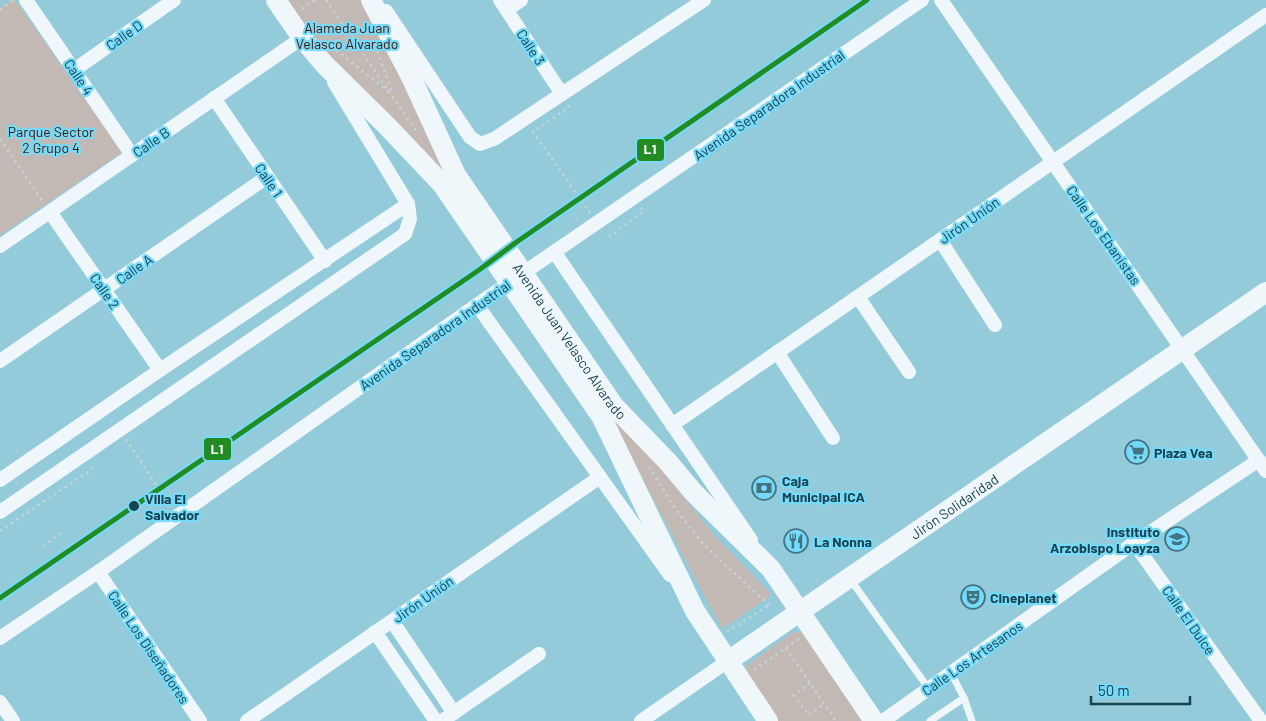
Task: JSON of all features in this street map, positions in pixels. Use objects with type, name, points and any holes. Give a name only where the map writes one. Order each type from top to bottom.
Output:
[{"type":"main road","name":"Avenida Juan Velasco Alvarado","points":[[276,0],[302,38],[324,64],[442,184],[601,416],[695,611],[768,721]]},
{"type":"main road","name":"Avenida Juan Velasco Alvarado","points":[[371,0],[413,81],[456,175],[614,406],[668,462],[694,493],[771,570],[874,721]]},
{"type":"main road","name":"Jirón Solidaridad","points":[[728,661],[1266,292]]},
{"type":"street","name":"Calle 4","points":[[26,0],[132,155]]},
{"type":"street","name":"Calle D","points":[[74,70],[174,0]]},
{"type":"street","points":[[378,0],[470,137],[480,144],[494,139],[526,117],[564,98],[704,0]]},
{"type":"street","points":[[503,5],[521,0]]},
{"type":"street","name":"Avenida Separadora Industrial","points":[[0,638],[98,572],[480,303],[922,0]]},
{"type":"street","name":"Calle Los Ebanistas","points":[[941,0],[1262,465]]},
{"type":"street","name":"Calle 3","points":[[503,5],[564,98]]},
{"type":"street","name":"Jirón Unión","points":[[672,425],[1266,15]]},
{"type":"street","name":"Calle B","points":[[0,246],[44,208],[132,155],[302,38]]},
{"type":"street","name":"Avenida Juan Velasco Alvarado","points":[[324,64],[408,204]]},
{"type":"street","name":"Calle 1","points":[[214,98],[325,261]]},
{"type":"street","name":"Calle A","points":[[0,361],[267,177]]},
{"type":"street","points":[[0,480],[408,204],[410,218],[405,234],[0,512]]},
{"type":"street","name":"Calle 2","points":[[44,208],[160,370]]},
{"type":"street","points":[[940,240],[995,325]]},
{"type":"street","name":"Avenida Juan Velasco Alvarado","points":[[555,253],[771,570]]},
{"type":"street","points":[[858,297],[909,372]]},
{"type":"street","name":"Avenida Juan Velasco Alvarado","points":[[480,303],[695,611]]},
{"type":"street","points":[[777,352],[833,438]]},
{"type":"street","name":"Calle Los Artesanos","points":[[883,721],[1134,543],[1262,465]]},
{"type":"street","name":"Jirón Unión","points":[[247,721],[600,477]]},
{"type":"street","name":"Calle El Dulce","points":[[1134,543],[1260,721]]},
{"type":"street","name":"Calle Los Diseñadores","points":[[98,572],[200,721]]},
{"type":"street","points":[[392,621],[454,713]]},
{"type":"street","points":[[375,632],[436,721]]},
{"type":"street","points":[[442,721],[539,654]]},
{"type":"street","name":"Jirón Solidaridad","points":[[641,721],[728,661]]},
{"type":"street","points":[[0,702],[13,721]]},
{"type":"lane","points":[[849,578],[928,689]]},
{"type":"lane","points":[[951,673],[964,698],[972,721]]},
{"type":"lane","points":[[930,721],[964,698]]},
{"type":"path","points":[[0,10],[14,0]]},
{"type":"path","points":[[326,0],[419,136]]},
{"type":"path","points":[[330,44],[389,92]]},
{"type":"path","points":[[375,46],[392,91],[389,92]]},
{"type":"path","points":[[564,98],[569,108],[533,132],[594,219]]},
{"type":"path","points":[[0,139],[44,208]]},
{"type":"path","points":[[609,237],[644,212],[640,206]]},
{"type":"path","points":[[125,438],[174,511]]},
{"type":"path","points":[[0,531],[90,470],[92,462],[87,452]]},
{"type":"path","points":[[43,546],[62,532]]},
{"type":"path","points":[[715,640],[787,593]]},
{"type":"path","points":[[740,679],[812,630]]},
{"type":"path","points":[[786,648],[836,721]]},
{"type":"path","points":[[810,683],[794,695],[808,715],[824,704]]},
{"type":"green space","name":"Parque Sector 2 Grupo 4","points":[[11,0],[15,0],[123,152],[0,235],[0,8]]},
{"type":"green space","name":"Alameda Juan Velasco Alvarado","points":[[288,0],[361,0],[406,85],[443,171],[329,59]]},
{"type":"green space","points":[[601,400],[658,465],[713,534],[772,595],[722,629]]},
{"type":"green space","points":[[793,632],[804,633],[865,721],[777,721],[745,674],[746,666]]},
{"type":"transit line","name":"L1","points":[[0,598],[479,270],[518,241],[867,0]]},
{"type":"place","name":"Plaza Vea","points":[[1137,452]]},
{"type":"place","name":"Caja Municipal ICA","points":[[764,488]]},
{"type":"place","name":"Villa El Salvador","points":[[134,506]]},
{"type":"place","name":"Instituto Arzobispo Loayza","points":[[1177,539]]},
{"type":"place","name":"La Nonna","points":[[796,541]]},
{"type":"place","name":"Cineplanet","points":[[973,597]]}]
